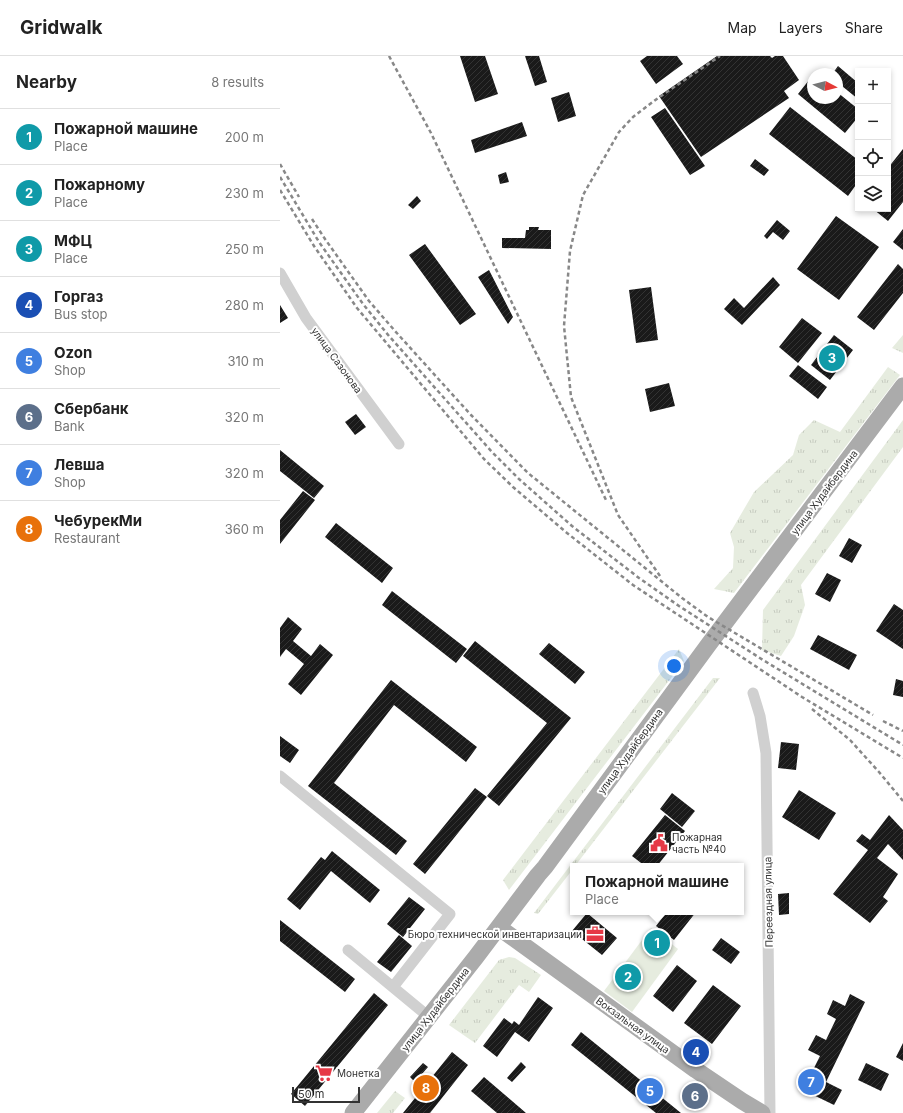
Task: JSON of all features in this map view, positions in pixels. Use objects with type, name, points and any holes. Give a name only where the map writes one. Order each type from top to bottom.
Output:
[{"type":"main road","name":"улица Худайбердина","points":[[353,1113],[545,867],[704,650],[903,386]]},
{"type":"main road","name":"улица Худайбердина","points":[[367,1113],[903,402]]},
{"type":"main road","points":[[476,957],[504,931],[545,867]]},
{"type":"main road","name":"Вокзальная улица","points":[[504,931],[696,1070],[742,1102],[762,1113]]},
{"type":"street","name":"улица Сазонова","points":[[280,273],[306,318],[398,444]]},
{"type":"street","name":"Переездная улица","points":[[753,693],[760,716],[766,753],[771,1093],[770,1113]]},
{"type":"street","points":[[280,776],[450,914],[394,987]]},
{"type":"street","points":[[348,950],[429,1016]]},
{"type":"green space","points":[[903,335],[903,353],[892,348]]},
{"type":"green space","points":[[888,367],[900,375],[734,593],[714,589],[733,568],[734,547],[730,533],[754,492],[793,455],[799,435],[814,420],[840,432]]},
{"type":"green space","points":[[903,420],[903,447],[801,585],[805,605],[794,636],[781,656],[762,650],[763,610]]},
{"type":"green space","points":[[679,649],[684,661],[509,890],[503,880]]},
{"type":"green space","points":[[713,678],[720,678],[577,863],[572,863]]},
{"type":"green space","points":[[570,866],[570,873],[538,914],[534,913]]},
{"type":"green space","points":[[651,928],[678,949],[632,1012],[604,991]]},
{"type":"green space","points":[[509,957],[515,958],[541,975],[529,992],[519,985],[475,1043],[449,1025],[499,960]]},
{"type":"green space","points":[[395,1091],[405,1098],[393,1113],[377,1113]]},
{"type":"building","points":[[460,56],[485,56],[498,94],[475,102]]},
{"type":"building","points":[[525,56],[539,56],[547,82],[535,86]]},
{"type":"building","points":[[647,56],[677,56],[683,64],[656,84],[640,61]]},
{"type":"building","points":[[717,56],[770,56],[772,58],[775,56],[783,56],[799,80],[784,91],[789,98],[701,157],[659,96]]},
{"type":"building","points":[[843,70],[855,80],[855,97],[843,87]]},
{"type":"building","points":[[807,83],[807,101],[798,94]]},
{"type":"building","points":[[569,92],[576,116],[558,122],[551,98]]},
{"type":"building","points":[[843,97],[855,107],[855,121],[845,133],[810,104],[843,104]]},
{"type":"building","points":[[790,107],[855,158],[855,186],[848,196],[769,134]]},
{"type":"building","points":[[665,108],[705,166],[690,175],[651,117]]},
{"type":"building","points":[[522,122],[527,136],[475,153],[471,140]]},
{"type":"building","points":[[903,149],[903,202],[888,221],[877,212],[891,212],[891,164]]},
{"type":"building","points":[[755,159],[769,170],[764,176],[750,166]]},
{"type":"building","points":[[506,172],[509,182],[500,184],[498,175]]},
{"type":"building","points":[[417,196],[421,201],[413,209],[408,205]]},
{"type":"building","points":[[836,216],[879,247],[839,300],[797,269]]},
{"type":"building","points":[[777,220],[790,231],[783,240],[773,232],[767,239],[764,236]]},
{"type":"building","points":[[529,227],[539,227],[538,230],[551,230],[551,249],[502,248],[502,238],[525,238],[526,230],[529,230]]},
{"type":"building","points":[[903,229],[903,250],[893,242]]},
{"type":"building","points":[[425,244],[476,314],[460,325],[409,255]]},
{"type":"building","points":[[898,264],[903,269],[903,293],[874,330],[857,317]]},
{"type":"building","points":[[489,270],[513,317],[508,324],[478,277]]},
{"type":"building","points":[[773,277],[780,285],[742,325],[724,309],[734,298],[744,308]]},
{"type":"building","points":[[651,287],[658,340],[636,343],[629,290]]},
{"type":"building","points":[[280,305],[288,318],[280,323]]},
{"type":"building","points":[[802,318],[822,333],[798,363],[779,347]]},
{"type":"building","points":[[834,335],[853,350],[830,380],[811,365]]},
{"type":"building","points":[[798,365],[827,387],[818,399],[789,376]]},
{"type":"building","points":[[669,383],[675,406],[650,412],[645,389]]},
{"type":"building","points":[[356,414],[366,427],[355,435],[345,422]]},
{"type":"building","points":[[280,450],[324,486],[314,498],[280,471]]},
{"type":"building","points":[[303,491],[315,500],[280,544],[280,520]]},
{"type":"building","points":[[336,523],[393,568],[382,583],[325,537]]},
{"type":"building","points":[[849,538],[862,545],[852,563],[839,556]]},
{"type":"building","points":[[827,573],[841,580],[830,602],[815,594]]},
{"type":"building","points":[[392,591],[467,649],[456,663],[382,605]]},
{"type":"building","points":[[894,604],[903,610],[903,649],[876,631]]},
{"type":"building","points":[[288,617],[302,629],[293,641],[311,656],[320,644],[333,655],[301,695],[288,684],[304,664],[286,649],[280,657],[280,628]]},
{"type":"building","points":[[818,635],[857,655],[849,670],[810,649]]},
{"type":"building","points":[[475,641],[571,718],[499,806],[487,796],[547,723],[463,656]]},
{"type":"building","points":[[549,643],[585,672],[575,684],[539,654]]},
{"type":"building","points":[[896,679],[903,681],[903,697],[893,695]]},
{"type":"building","points":[[391,680],[477,747],[466,762],[394,705],[334,783],[407,841],[396,855],[308,786]]},
{"type":"building","points":[[280,736],[299,750],[290,763],[280,756]]},
{"type":"building","points":[[781,742],[799,744],[796,770],[778,768]]},
{"type":"building","points":[[475,788],[487,797],[425,874],[413,864]]},
{"type":"building","points":[[799,790],[836,813],[819,840],[782,817]]},
{"type":"building","points":[[672,793],[695,811],[682,827],[660,809]]},
{"type":"building","name":"Пожарная часть №40","points":[[665,815],[685,831],[659,863],[641,863],[632,856]]},
{"type":"building","points":[[889,815],[903,830],[903,860],[888,844],[877,858],[898,874],[883,897],[888,901],[870,923],[833,894],[868,850],[856,841],[862,834],[870,840]]},
{"type":"building","points":[[332,851],[380,890],[370,903],[331,871],[300,910],[287,899],[321,857],[325,860]]},
{"type":"building","points":[[789,893],[789,914],[779,915],[778,894]]},
{"type":"building","points":[[409,897],[425,909],[403,937],[387,924]]},
{"type":"building","name":"Бюро технической инвентаризации","points":[[585,915],[589,915],[617,938],[602,955],[572,931]]},
{"type":"building","points":[[665,915],[694,915],[674,940],[656,926]]},
{"type":"building","points":[[280,920],[355,979],[345,992],[280,941]]},
{"type":"building","points":[[399,935],[412,946],[391,972],[377,962]]},
{"type":"building","points":[[721,938],[740,952],[731,964],[712,950]]},
{"type":"building","points":[[677,965],[697,981],[673,1012],[653,996]]},
{"type":"building","points":[[713,985],[741,1006],[712,1044],[684,1023]]},
{"type":"building","points":[[374,993],[388,1005],[305,1106],[291,1094]]},
{"type":"building","points":[[850,994],[865,1002],[826,1082],[842,1090],[834,1105],[803,1090],[820,1056],[808,1050],[816,1035],[826,1040],[836,1019],[827,1014],[833,1000],[845,1006]]},
{"type":"building","points":[[538,997],[553,1008],[529,1042],[515,1032],[497,1057],[483,1046],[504,1018],[512,1024],[514,1021],[519,1025]]},
{"type":"building","points":[[581,1032],[681,1113],[656,1113],[571,1045]]},
{"type":"building","points":[[903,1043],[903,1061],[896,1057]]},
{"type":"building","points":[[452,1052],[468,1065],[430,1113],[403,1113]]},
{"type":"building","points":[[521,1062],[526,1067],[512,1082],[507,1078]]},
{"type":"building","points":[[423,1063],[428,1067],[415,1082],[410,1077]]},
{"type":"building","points":[[866,1063],[889,1074],[881,1091],[858,1080]]},
{"type":"building","points":[[484,1077],[526,1113],[497,1113],[471,1091]]},
{"type":"building","points":[[693,1093],[699,1097],[697,1100],[690,1096]]},
{"type":"railway","points":[[389,56],[431,133],[606,500]]},
{"type":"railway","points":[[660,576],[618,515],[571,397],[564,326],[570,251],[583,195],[619,132],[633,117],[658,98],[720,56]]},
{"type":"railway","points":[[280,164],[299,197]]},
{"type":"railway","points":[[280,177],[319,242],[363,304],[389,336],[492,452],[519,479],[572,526],[639,578],[679,606],[763,660],[903,745]]},
{"type":"railway","points":[[280,190],[314,246],[357,308],[484,459],[513,487],[567,533],[633,585],[802,697],[903,758]]},
{"type":"railway","points":[[312,219],[369,301],[471,415],[528,473],[682,598],[708,617],[873,715]]},
{"type":"railway","points":[[812,709],[850,740],[903,801]]},
{"type":"railway","points":[[883,721],[903,731]]},
{"type":"place","name":"МФЦ","points":[[832,358]]},
{"type":"place","name":"Пожарная часть №40","points":[[659,843]]},
{"type":"place","name":"Бюро технической инвентаризации","points":[[595,934]]},
{"type":"place","name":"Пожарной машине","points":[[657,943]]},
{"type":"place","name":"Пожарному","points":[[628,977]]},
{"type":"place","name":"Горгаз","points":[[696,1052]]},
{"type":"place","name":"Монетка","points":[[324,1073]]},
{"type":"place","name":"Левша","points":[[811,1082]]},
{"type":"place","name":"ЧебурекМи","points":[[426,1088]]},
{"type":"place","name":"Ozon","points":[[650,1091]]},
{"type":"place","name":"Сбербанк","points":[[695,1096]]}]
